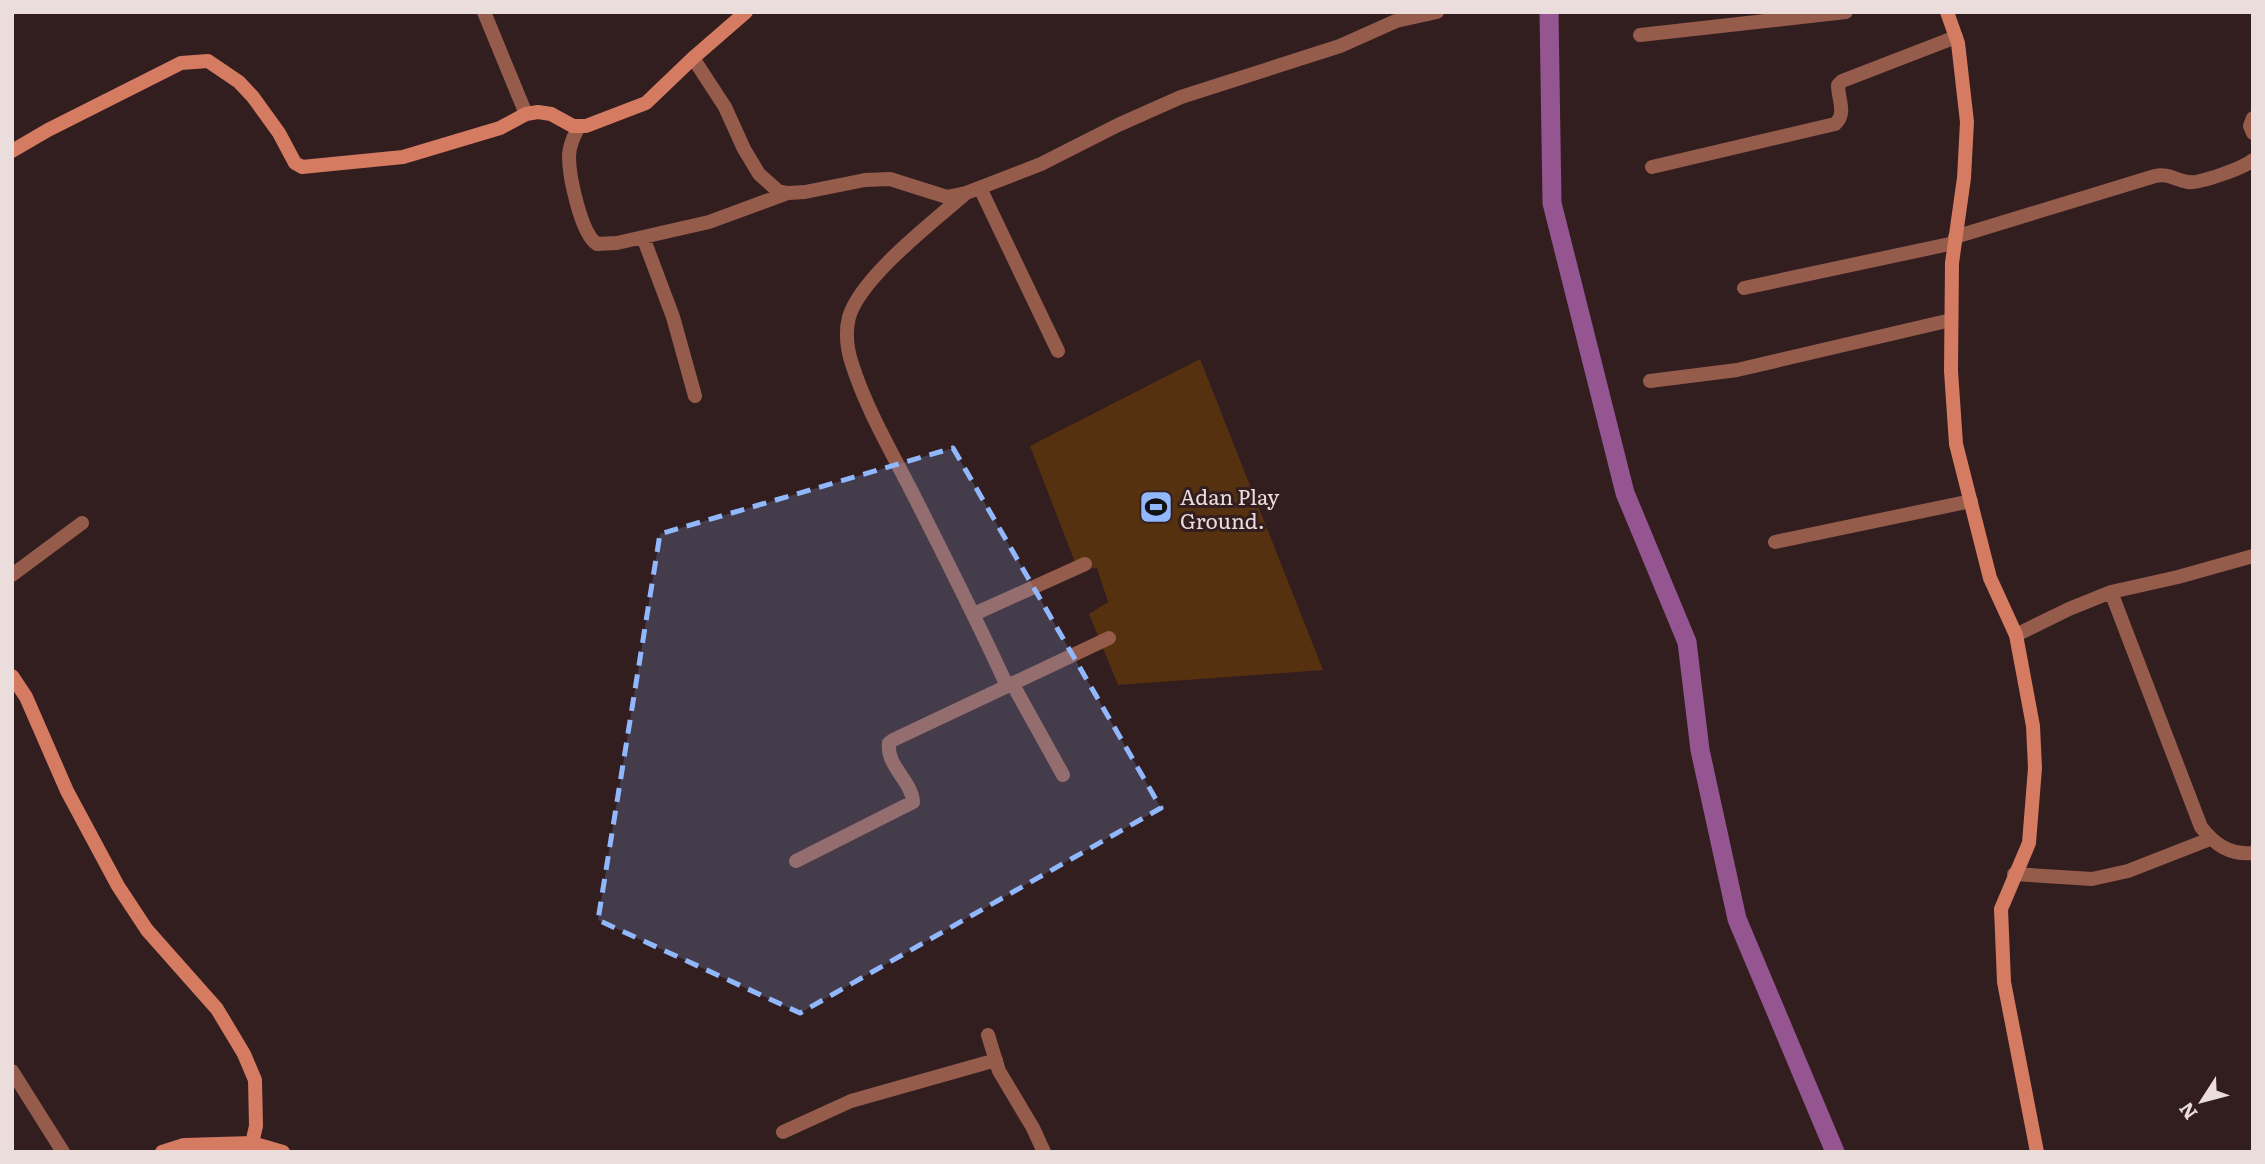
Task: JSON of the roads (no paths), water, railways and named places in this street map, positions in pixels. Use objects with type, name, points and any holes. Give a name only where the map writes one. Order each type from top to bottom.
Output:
[{"type":"street","points":[[484,12],[526,114]]},
{"type":"street","points":[[12,151],[181,63],[208,61],[239,82],[253,97],[279,133],[295,163],[302,167],[402,157],[500,128],[526,114],[538,112],[586,126],[646,103],[746,12]]},
{"type":"street","points":[[579,126],[571,143],[570,164],[579,210],[587,233],[592,241],[602,244],[709,222],[788,193],[865,180],[890,179],[947,197],[973,191],[1041,164],[1181,97],[1339,46],[1396,21],[1437,12]]},
{"type":"street","points":[[1640,35],[1846,12]]},
{"type":"street","points":[[1947,12],[1956,37],[1967,122],[1965,178],[1954,240],[1951,320],[1956,444],[1990,578],[2016,635],[2033,726],[2035,768],[2029,843],[2001,909],[2004,982],[2037,1152]]},
{"type":"street","points":[[1652,167],[1835,124],[1842,113],[1838,85],[1842,80],[1956,37]]},
{"type":"street","points":[[693,58],[724,107],[759,174],[778,191],[788,193]]},
{"type":"street","points":[[2253,118],[2250,126],[2253,133]]},
{"type":"street","points":[[1744,288],[1954,240],[2155,176],[2165,174],[2198,183],[2253,160]]},
{"type":"street","points":[[973,191],[1058,351]]},
{"type":"street","points":[[973,191],[896,254],[878,275],[856,302],[849,318],[846,340],[852,365],[880,429],[1009,685],[1063,775]]},
{"type":"street","points":[[643,237],[673,317],[695,396]]},
{"type":"street","points":[[1650,381],[1737,370],[1951,320]]},
{"type":"street","points":[[1775,542],[1971,501]]},
{"type":"street","points":[[12,575],[82,523]]},
{"type":"street","points":[[2016,635],[2111,592],[2253,556]]},
{"type":"street","points":[[974,614],[1085,564]]},
{"type":"street","points":[[2111,592],[2201,827],[2221,848],[2239,854],[2253,853]]},
{"type":"street","points":[[796,861],[913,802],[889,753],[889,743],[893,740],[1108,638]]},
{"type":"street","points":[[12,676],[26,697],[67,791],[118,886],[147,930],[217,1009],[244,1054],[255,1080],[257,1117],[251,1147]]},
{"type":"street","points":[[2014,874],[2092,878],[2129,871],[2210,839]]},
{"type":"street","points":[[988,1035],[999,1071],[1044,1152]]},
{"type":"street","points":[[783,1132],[851,1101],[996,1060]]},
{"type":"street","points":[[12,1071],[64,1152]]},
{"type":"street","points":[[162,1152],[184,1145],[251,1147],[283,1152]]},
{"type":"waterway","points":[[1549,12],[1552,203],[1625,493],[1687,642],[1700,750],[1737,919],[1835,1152]]},
{"type":"place","name":"Adan Play Ground.","points":[[1156,507]]}]
